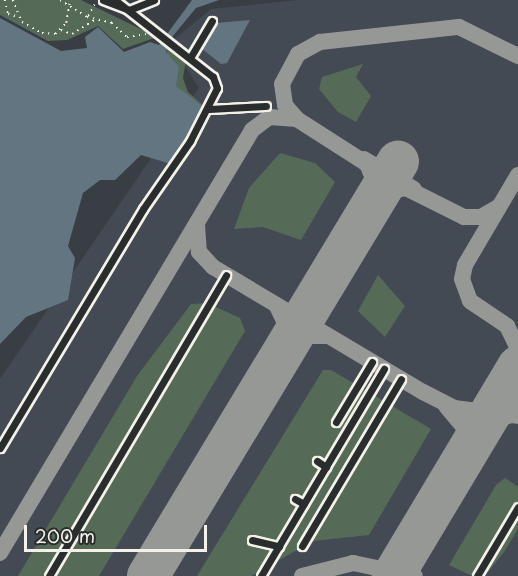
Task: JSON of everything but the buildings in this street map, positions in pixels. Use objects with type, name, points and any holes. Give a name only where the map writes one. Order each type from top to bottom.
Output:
[{"type":"street","points":[[103,0],[129,10],[154,0]]},
{"type":"street","points":[[0,448],[143,208],[208,109],[216,82],[190,58],[115,0]]},
{"type":"street","points":[[190,58],[212,21]]},
{"type":"street","points":[[208,109],[267,106]]},
{"type":"street","points":[[49,576],[226,275]]},
{"type":"street","points":[[336,422],[372,362]]},
{"type":"street","points":[[261,576],[384,369]]},
{"type":"street","points":[[302,546],[401,379]]},
{"type":"street","points":[[317,461],[326,467]]},
{"type":"street","points":[[295,499],[304,504]]},
{"type":"street","points":[[477,576],[518,507]]},
{"type":"street","points":[[252,540],[279,546]]},
{"type":"path","points":[[5,0],[8,14],[17,15],[42,33],[61,30],[72,34],[94,19]]},
{"type":"path","points":[[13,0],[17,15]]},
{"type":"path","points":[[60,0],[87,17],[112,23],[131,38],[150,32]]},
{"type":"path","points":[[61,30],[70,0]]},
{"type":"path","points":[[87,17],[94,5]]},
{"type":"shaded area","points":[[299,0],[518,0],[518,576],[0,576],[0,379],[199,88],[170,43],[211,9]]},
{"type":"green space","points":[[0,0],[81,0],[157,37],[123,49],[98,26],[67,40],[48,41],[0,15]]},
{"type":"green space","points":[[166,45],[186,60],[183,78],[188,92],[206,108],[172,88]]},
{"type":"green space","points":[[363,64],[356,77],[371,96],[356,122],[338,112],[319,89],[322,77]]},
{"type":"green space","points":[[280,153],[315,163],[335,182],[301,240],[263,227],[234,229],[249,188]]},
{"type":"green space","points":[[378,275],[405,306],[385,337],[358,311]]},
{"type":"green space","points":[[207,303],[240,318],[245,331],[99,576],[18,576],[137,376],[191,304]]},
{"type":"green space","points":[[323,370],[331,370],[431,429],[369,535],[313,541],[251,576],[197,576]]},
{"type":"green space","points":[[505,478],[518,487],[518,529],[504,552],[488,572],[470,575],[449,565],[496,485]]},
{"type":"water","points":[[192,0],[219,0],[196,8],[172,37],[166,52],[179,67],[176,86],[205,108],[171,164],[141,155],[115,180],[100,180],[83,193],[68,246],[75,258],[68,300],[26,317],[0,344],[0,18],[61,51],[87,48],[85,37],[98,27],[124,52],[150,42],[159,45]]},
{"type":"water","points":[[250,20],[227,63],[221,64],[201,48],[216,23]]},
{"type":"taxiway","points":[[372,203],[374,181],[367,164],[297,119],[285,105],[282,84],[298,54],[320,42],[459,27],[518,56]]},
{"type":"taxiway","points":[[0,553],[252,130],[269,117],[297,119]]},
{"type":"taxiway","points":[[364,159],[414,189]]},
{"type":"taxiway","points":[[518,175],[465,265],[462,279],[470,301],[507,326],[518,349]]},
{"type":"taxiway","points":[[372,203],[388,192],[406,188],[464,217],[481,217],[498,207]]},
{"type":"taxiway","points":[[197,225],[199,252],[213,267],[423,392],[454,408],[518,416]]},
{"type":"taxiway","points":[[277,306],[286,325],[283,350]]},
{"type":"taxiway","points":[[283,350],[304,336],[327,336]]},
{"type":"taxiway","points":[[513,374],[518,359]]},
{"type":"taxiway","points":[[446,406],[466,430],[464,455]]},
{"type":"taxiway","points":[[463,459],[488,424],[508,416]]},
{"type":"taxiway","points":[[302,576],[353,563],[415,576]]},
{"type":"runway","points":[[148,576],[398,161]]},
{"type":"runway","points":[[393,576],[518,367]]}]
